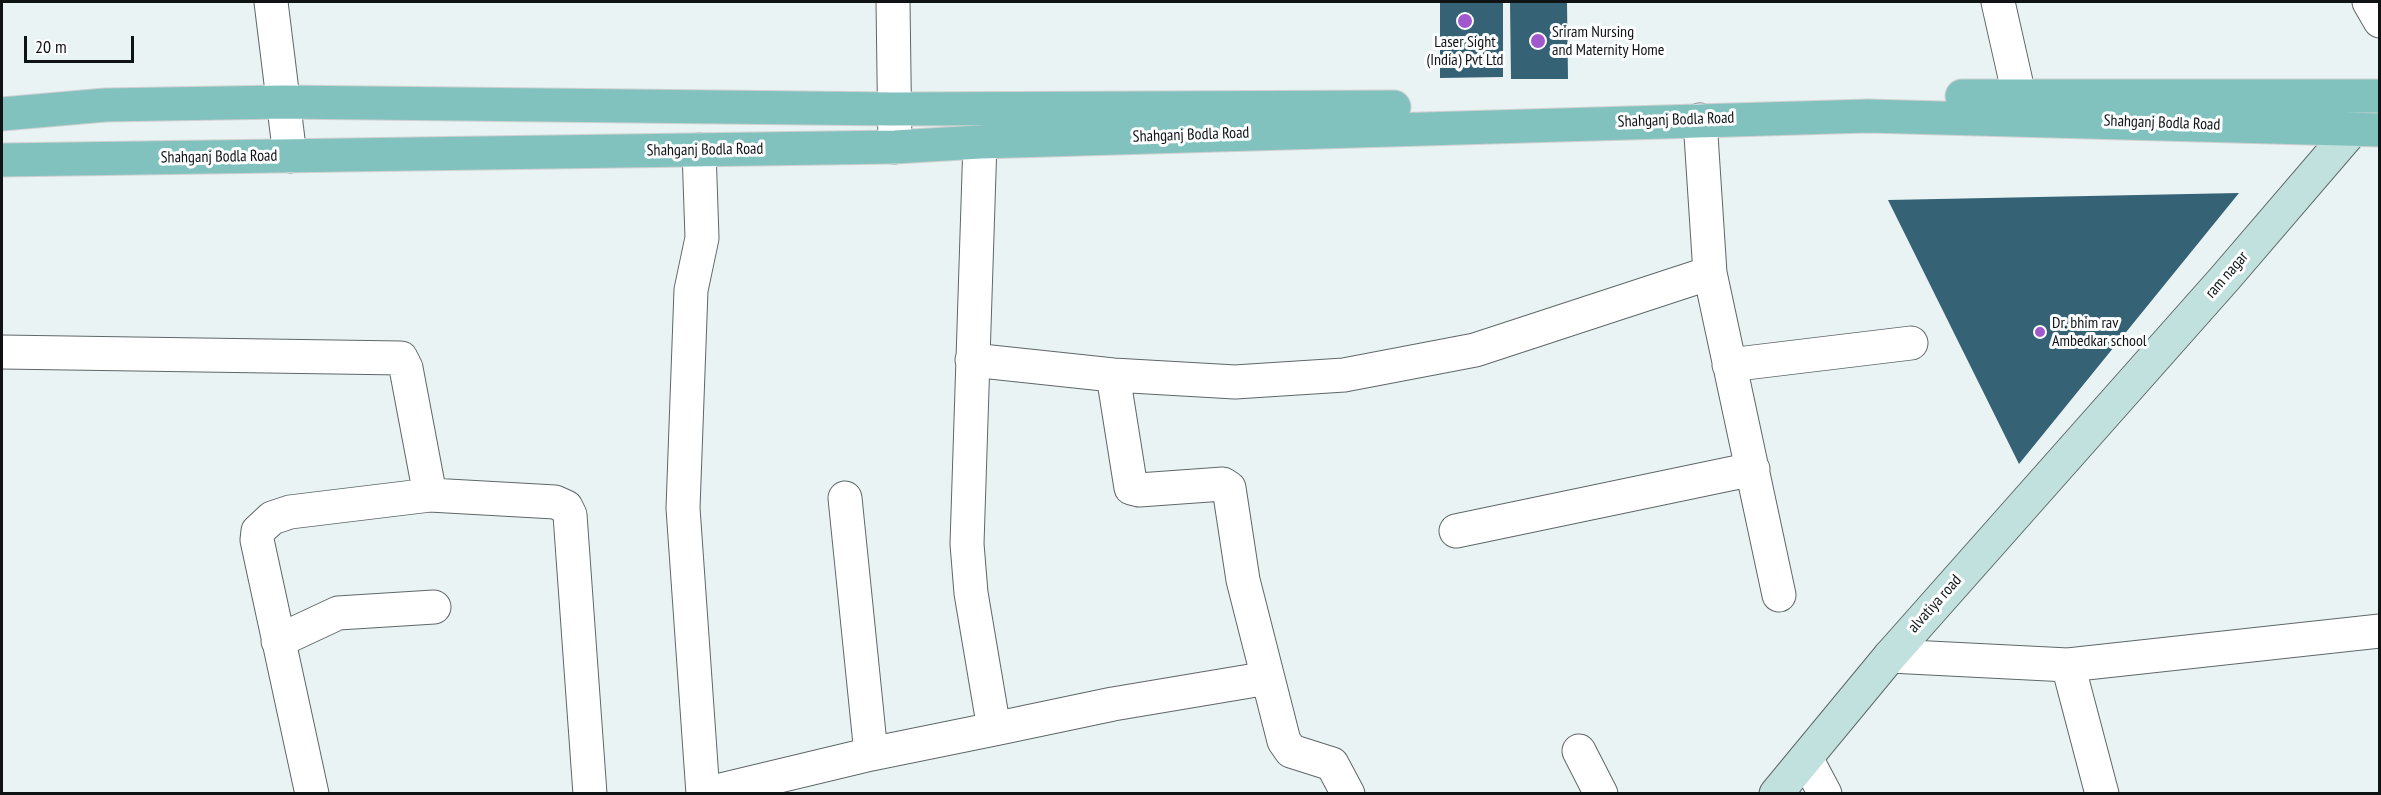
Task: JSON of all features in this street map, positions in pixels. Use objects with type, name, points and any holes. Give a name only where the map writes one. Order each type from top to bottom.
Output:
[{"type":"main road","points":[[2,114],[105,105],[283,102],[893,109],[1371,107],[2019,95],[2379,98]]},
{"type":"main road","name":"Shahganj Bodla Road","points":[[2,160],[895,147],[980,142],[1868,116],[2366,130]]},
{"type":"street","points":[[271,2],[290,156]]},
{"type":"street","points":[[893,2],[895,147]]},
{"type":"street","points":[[1998,2],[2019,95]]},
{"type":"street","points":[[2369,2],[2379,21]]},
{"type":"street","points":[[2366,130],[2379,98]]},
{"type":"street","points":[[1700,120],[1710,273],[1779,595]]},
{"type":"street","name":"ram nagar","points":[[2099,419],[2366,130]]},
{"type":"street","points":[[980,142],[967,544],[971,593],[993,729]]},
{"type":"street","points":[[699,150],[702,238],[692,290],[683,508],[704,794],[871,754],[1113,704],[1268,678]]},
{"type":"street","points":[[972,360],[1113,375],[1235,382],[1366,372],[1475,350],[1710,273]]},
{"type":"street","points":[[1729,365],[1911,343]]},
{"type":"street","points":[[2,352],[399,357],[406,368],[430,495]]},
{"type":"street","points":[[1113,375],[1131,488],[1139,490],[1223,484],[1229,488],[1243,580],[1287,747],[1291,752],[1332,764],[1348,794]]},
{"type":"street","name":"alvatiya road","points":[[1776,794],[1890,656],[2099,419]]},
{"type":"street","points":[[1456,531],[1753,469]]},
{"type":"street","points":[[312,794],[257,540],[258,531],[265,523],[290,512],[430,495],[555,502],[566,507],[570,515],[590,794]]},
{"type":"street","points":[[845,498],[871,754]]},
{"type":"street","points":[[278,640],[338,613],[434,608]]},
{"type":"street","points":[[1890,656],[2068,664],[2379,631]]},
{"type":"street","points":[[2068,664],[2102,794]]},
{"type":"street","points":[[1579,752],[1601,794]]},
{"type":"street","points":[[1806,758],[1826,794]]},
{"type":"building","points":[[1440,2],[1503,2],[1503,77],[1440,78]]},
{"type":"building","points":[[1510,2],[1567,2],[1568,79],[1511,79]]},
{"type":"building","name":"Dr. bhim rav Ambedkar school","points":[[2239,193],[2019,464],[1888,200]]},
{"type":"place","name":"Laser Sight (India) Pvt Ltd","points":[[1465,21]]},
{"type":"place","name":"Sriram Nursing and Maternity Home","points":[[1538,41]]},
{"type":"place","name":"Dr. bhim rav Ambedkar school","points":[[2040,332]]}]
